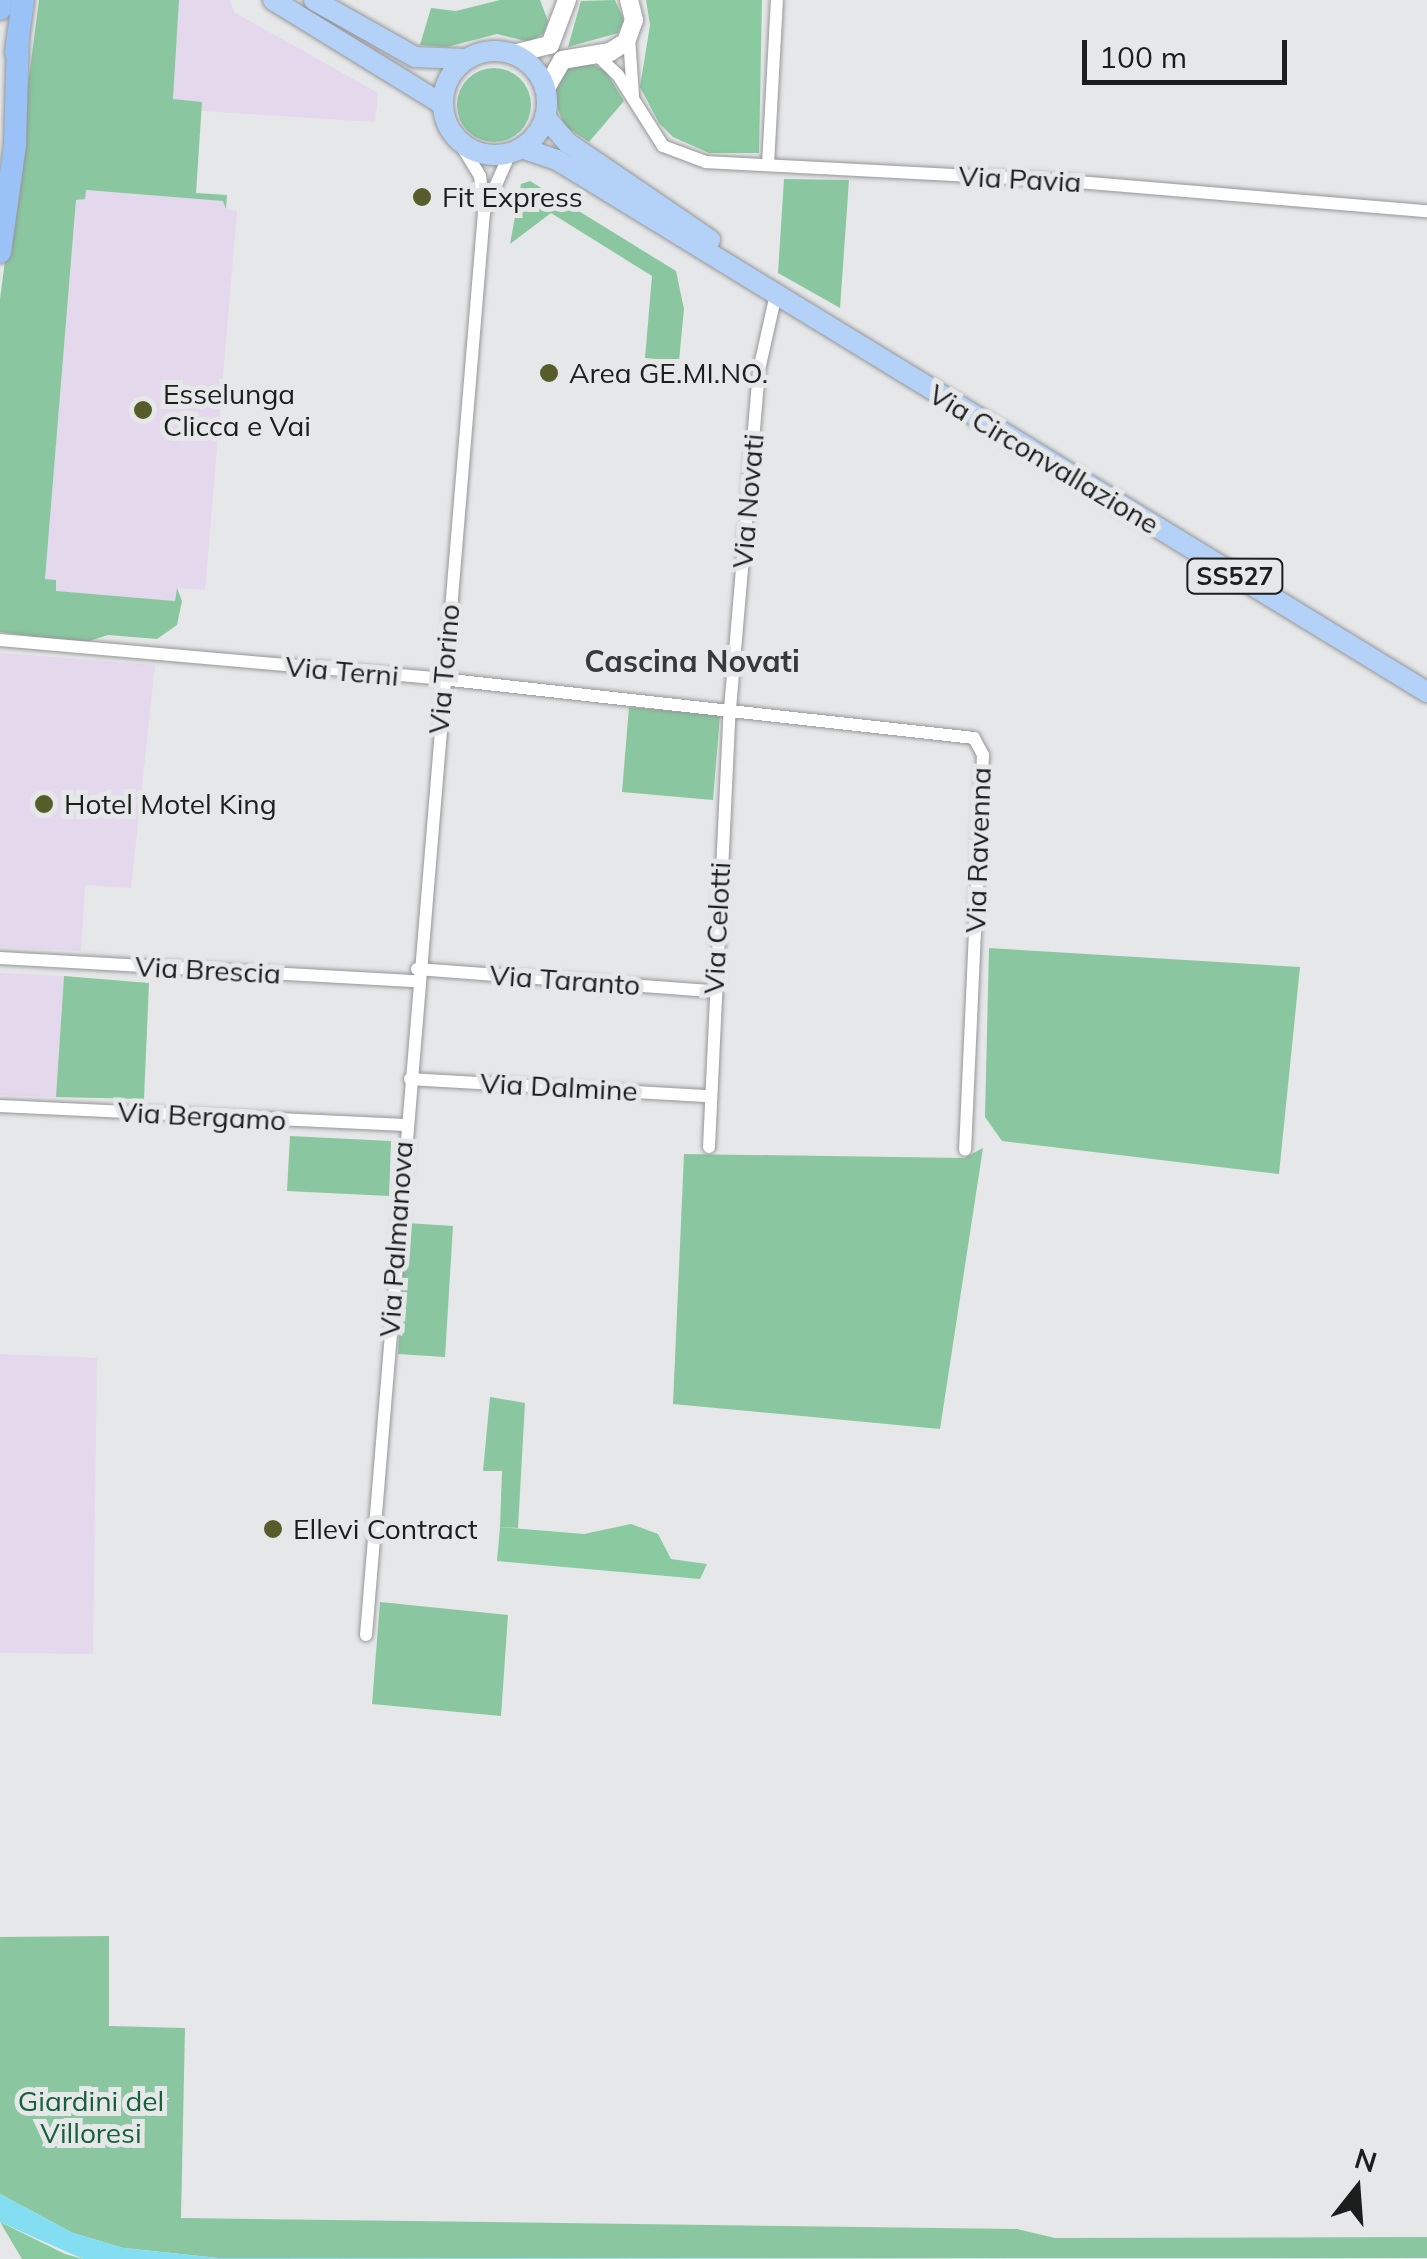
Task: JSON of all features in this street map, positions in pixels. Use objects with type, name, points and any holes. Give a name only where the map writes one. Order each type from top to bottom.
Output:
[{"type":"highway","points":[[0,9],[1,0]]},
{"type":"highway","points":[[0,169],[24,0]]},
{"type":"highway","points":[[0,252],[15,144],[18,38]]},
{"type":"main road","points":[[273,0],[442,104],[458,140],[484,154],[516,150],[545,117],[545,90],[532,66],[513,54],[490,51],[466,59],[414,57],[314,0]]},
{"type":"main road","points":[[442,104],[447,82],[466,59]]},
{"type":"main road","name":"Via Circonvallazione","points":[[545,117],[568,143],[683,220],[770,290]]},
{"type":"main road","name":"Via Circonvallazione","points":[[516,150],[557,160],[1427,692]]},
{"type":"street","points":[[629,0],[635,107]]},
{"type":"street","points":[[768,165],[777,0]]},
{"type":"street","points":[[513,54],[550,45],[562,4]]},
{"type":"street","points":[[545,90],[562,60],[615,50],[629,37]]},
{"type":"street","name":"Via Pavia","points":[[596,54],[618,76],[663,146],[688,158],[1066,180],[1427,211]]},
{"type":"street","name":"Via Torino","points":[[405,1125],[484,212],[480,176],[458,140]]},
{"type":"street","name":"Via Torino","points":[[484,212],[516,150]]},
{"type":"street","name":"Via Novati","points":[[730,710],[759,370],[770,290]]},
{"type":"street","name":"Via Terni","points":[[4,642],[442,678],[730,710]]},
{"type":"street","name":"Via Celotti","points":[[709,1147],[713,991],[730,710]]},
{"type":"street","name":"Via Ravenna","points":[[730,710],[966,734],[983,755],[964,1150]]},
{"type":"street","name":"Via Brescia","points":[[0,958],[417,975]]},
{"type":"street","name":"Via Taranto","points":[[417,975],[713,991]]},
{"type":"street","name":"Via Dalmine","points":[[410,1079],[708,1096]]},
{"type":"street","name":"Via Bergamo","points":[[0,1106],[405,1125]]},
{"type":"street","name":"Via Palmanova","points":[[366,1636],[405,1125]]},
{"type":"shaded area","points":[[179,0],[230,0],[234,12],[378,93],[375,122],[202,111],[202,102],[173,100]]},
{"type":"shaded area","points":[[85,190],[224,201],[226,209],[237,211],[205,590],[177,588],[176,601],[55,591],[45,580],[76,199]]},
{"type":"shaded area","points":[[0,653],[155,665],[131,888],[85,885],[81,951],[0,947]]},
{"type":"shaded area","points":[[0,973],[64,976],[56,1097],[0,1095]]},
{"type":"shaded area","points":[[0,1354],[97,1358],[93,1654],[0,1653]]},
{"type":"green space","points":[[39,0],[179,0],[173,99],[202,102],[196,193],[227,195],[226,209],[223,201],[86,190],[85,199],[76,200],[45,579],[56,580],[56,591],[175,601],[177,588],[182,601],[177,625],[157,639],[108,635],[83,643],[0,632],[0,299]]},
{"type":"green space","points":[[500,0],[540,0],[548,21],[544,33],[530,42],[497,34],[447,47],[420,45],[431,8],[456,11]]},
{"type":"green space","points":[[615,0],[624,20],[618,33],[568,47],[581,1]]},
{"type":"green space","points":[[646,0],[762,0],[759,153],[709,153],[673,137],[659,123],[640,87],[650,25]]},
{"type":"green space","points":[[579,59],[605,70],[624,101],[589,142],[565,126],[555,87],[566,62],[571,68]]},
{"type":"green space","points":[[494,68],[520,79],[531,105],[520,131],[494,142],[468,131],[457,105],[468,79]]},
{"type":"green space","points":[[784,179],[849,180],[840,308],[778,273]]},
{"type":"green space","points":[[530,181],[676,271],[684,309],[679,361],[645,358],[652,276],[551,213],[510,244],[521,184]]},
{"type":"green space","points":[[629,707],[720,715],[713,800],[622,792]]},
{"type":"green space","points":[[989,948],[1300,967],[1279,1174],[1002,1141],[985,1117]]},
{"type":"green space","points":[[64,976],[149,983],[144,1099],[56,1097]]},
{"type":"green space","points":[[290,1136],[391,1141],[389,1196],[287,1191]]},
{"type":"green space","points":[[983,1148],[940,1429],[673,1404],[684,1154],[964,1158]]},
{"type":"green space","points":[[406,1223],[453,1226],[445,1357],[398,1354]]},
{"type":"green space","points":[[490,1397],[525,1403],[518,1528],[500,1527],[502,1471],[483,1471]]},
{"type":"green space","points":[[631,1524],[658,1534],[671,1559],[707,1564],[700,1579],[497,1561],[500,1527],[584,1534]]},
{"type":"green space","points":[[380,1602],[508,1615],[501,1716],[372,1704]]},
{"type":"green space","name":"Giardini del Villoresi","points":[[109,1936],[109,2026],[185,2028],[181,2218],[1017,2229],[1055,2238],[1427,2237],[1427,2258],[218,2258],[124,2248],[73,2233],[0,2194],[0,1937]]},
{"type":"green space","points":[[0,2222],[65,2254],[83,2259],[22,2259]]},
{"type":"water","points":[[0,2194],[73,2233],[124,2248],[218,2258],[1427,2259],[83,2259],[0,2222]]},
{"type":"place","name":"Fit Express","points":[[422,197]]},
{"type":"place","name":"Area GE.MI.NO.","points":[[549,373]]},
{"type":"place","name":"Esselunga Clicca e Vai","points":[[143,410]]},
{"type":"place","name":"Hotel Motel King","points":[[44,804]]},
{"type":"place","name":"Ellevi Contract","points":[[273,1529]]},
{"type":"district","name":"Cascina Novati","points":[[692,661]]}]
